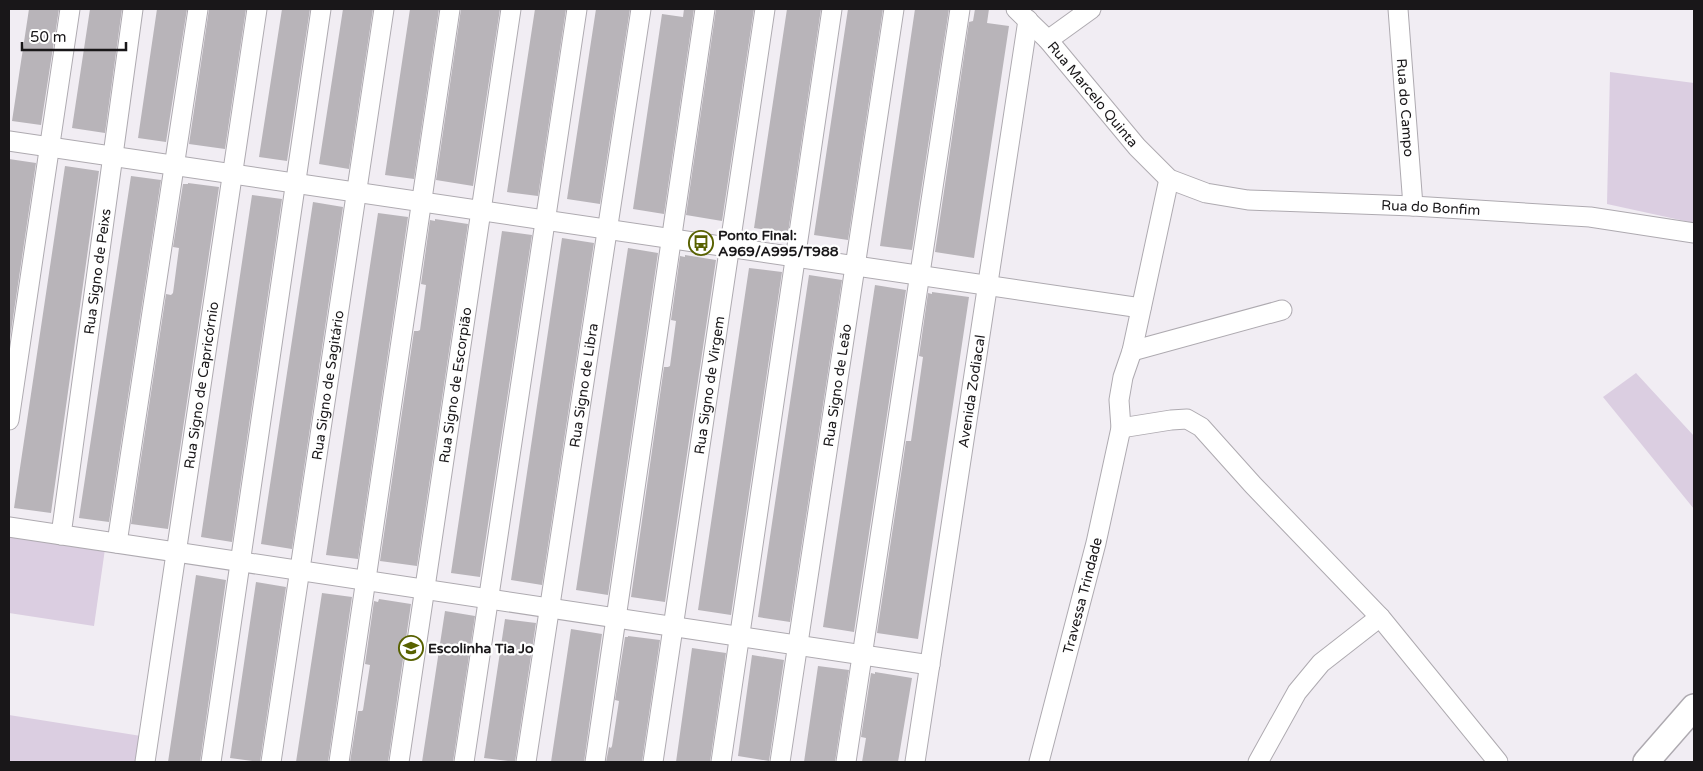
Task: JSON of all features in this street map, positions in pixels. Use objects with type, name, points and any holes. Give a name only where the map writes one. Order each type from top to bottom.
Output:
[{"type":"main road","points":[[1646,762],[1694,707]]},
{"type":"street","points":[[9,420],[70,9]]},
{"type":"street","name":"Rua Signo de Peixs","points":[[61,534],[133,9]]},
{"type":"street","points":[[117,543],[198,9]]},
{"type":"street","name":"Rua Signo de Capricórnio","points":[[145,762],[258,9]]},
{"type":"street","points":[[211,762],[321,9]]},
{"type":"street","name":"Rua Signo de Sagitário","points":[[270,762],[384,9]]},
{"type":"street","points":[[340,762],[450,9]]},
{"type":"street","name":"Rua Signo de Escorpião","points":[[399,762],[511,9]]},
{"type":"street","points":[[464,762],[577,9]]},
{"type":"street","name":"Rua Signo de Libra","points":[[526,762],[641,9]]},
{"type":"street","points":[[595,762],[705,9]]},
{"type":"street","name":"Rua Signo de Virgem","points":[[653,762],[765,9]]},
{"type":"street","points":[[722,762],[832,9]]},
{"type":"street","name":"Rua Signo de Leão","points":[[780,762],[894,9]]},
{"type":"street","points":[[846,762],[960,9]]},
{"type":"street","points":[[1048,40],[1091,9]]},
{"type":"street","name":"Rua do Campo","points":[[1398,9],[1413,206]]},
{"type":"street","name":"Rua Marcelo Quinta","points":[[1022,14],[1048,40],[1138,147],[1169,179]]},
{"type":"street","name":"Avenida Zodiacal","points":[[915,762],[988,286],[1022,14]]},
{"type":"street","points":[[9,141],[1141,308]]},
{"type":"street","name":"Rua do Bonfim","points":[[1169,179],[1206,193],[1248,200],[1413,206],[1590,217],[1694,233]]},
{"type":"street","name":"Travessa Trindade","points":[[1039,762],[1096,543],[1121,428],[1119,400],[1123,377],[1132,351],[1169,179]]},
{"type":"street","points":[[1132,351],[1282,310]]},
{"type":"street","points":[[1121,428],[1187,419],[1201,427],[1253,485],[1380,617],[1498,762]]},
{"type":"street","points":[[9,527],[930,664]]},
{"type":"street","points":[[1258,762],[1298,692],[1321,663],[1380,617]]},
{"type":"shaded area","points":[[1610,72],[1694,83],[1694,223],[1607,204]]},
{"type":"shaded area","points":[[1636,373],[1694,436],[1694,509],[1603,397]]},
{"type":"shaded area","points":[[9,534],[105,549],[94,626],[9,613]]},
{"type":"shaded area","points":[[9,715],[141,736],[137,762],[9,762]]},
{"type":"building","points":[[29,9],[59,9],[41,125],[12,121]]},
{"type":"building","points":[[90,9],[122,9],[105,133],[72,128]]},
{"type":"building","points":[[157,9],[187,9],[166,142],[138,138]]},
{"type":"building","points":[[209,9],[246,9],[225,149],[189,144]]},
{"type":"building","points":[[282,9],[310,9],[287,161],[259,157]]},
{"type":"building","points":[[343,9],[373,9],[349,169],[319,164]]},
{"type":"building","points":[[410,9],[439,9],[414,179],[385,175]]},
{"type":"building","points":[[461,9],[500,9],[473,186],[436,180]]},
{"type":"building","points":[[535,9],[566,9],[538,196],[507,192]]},
{"type":"building","points":[[596,9],[630,9],[600,204],[567,199]]},
{"type":"building","points":[[684,9],[694,9],[664,214],[633,209],[662,14],[683,17]]},
{"type":"building","points":[[716,9],[754,9],[722,221],[686,215]]},
{"type":"building","points":[[787,9],[821,9],[788,233],[754,228]]},
{"type":"building","points":[[848,9],[883,9],[848,240],[814,235]]},
{"type":"building","points":[[915,9],[949,9],[912,250],[880,246]]},
{"type":"building","points":[[975,9],[989,9],[987,23],[1009,26],[974,258],[935,252],[969,22],[973,21]]},
{"type":"building","points":[[9,159],[36,163],[9,345]]},
{"type":"building","points":[[65,166],[99,171],[51,513],[14,508]]},
{"type":"building","points":[[131,176],[161,180],[109,522],[79,518]]},
{"type":"building","points":[[183,184],[219,187],[168,529],[131,524],[166,294],[171,295],[173,293],[179,248],[173,247]]},
{"type":"building","points":[[252,195],[282,199],[232,542],[201,537]]},
{"type":"building","points":[[313,202],[343,207],[292,549],[261,544]]},
{"type":"building","points":[[378,213],[408,217],[358,559],[326,555]]},
{"type":"building","points":[[435,219],[468,224],[417,566],[380,561],[414,331],[420,330],[426,285],[421,284],[430,220],[435,221]]},
{"type":"building","points":[[502,231],[532,235],[480,577],[451,573]]},
{"type":"building","points":[[562,238],[594,243],[542,585],[511,580]]},
{"type":"building","points":[[628,248],[658,253],[608,595],[576,590]]},
{"type":"building","points":[[685,255],[716,260],[665,602],[631,597],[664,367],[670,366],[676,321],[671,320],[680,256],[685,257]]},
{"type":"building","points":[[749,268],[782,272],[731,615],[698,610]]},
{"type":"building","points":[[809,275],[842,280],[790,622],[758,617]]},
{"type":"building","points":[[875,285],[906,290],[854,632],[823,627]]},
{"type":"building","points":[[932,292],[969,297],[918,639],[877,633],[906,441],[911,441],[923,357],[919,356],[928,293],[932,294]]},
{"type":"building","points":[[196,575],[226,580],[200,762],[168,762]]},
{"type":"building","points":[[256,582],[286,587],[260,762],[230,758]]},
{"type":"building","points":[[322,593],[352,597],[328,762],[296,762]]},
{"type":"building","points":[[379,599],[411,604],[388,762],[350,762],[358,711],[363,710],[370,665],[365,664],[374,601],[378,602]]},
{"type":"building","points":[[445,611],[475,616],[453,762],[422,762]]},
{"type":"building","points":[[505,619],[536,623],[515,762],[484,758]]},
{"type":"building","points":[[571,629],[602,634],[584,762],[551,762]]},
{"type":"building","points":[[625,637],[660,640],[642,762],[606,762],[609,747],[611,748],[612,746],[619,701],[615,700]]},
{"type":"building","points":[[692,648],[726,653],[710,762],[676,762]]},
{"type":"building","points":[[752,655],[784,660],[769,761],[738,756]]},
{"type":"building","points":[[818,666],[849,670],[835,762],[804,762]]},
{"type":"building","points":[[875,672],[912,678],[898,762],[862,762],[866,738],[861,737],[871,673],[875,674]]},
{"type":"place","name":"Ponto Final: A969/A995/T988","points":[[701,243]]},
{"type":"place","name":"Escolinha Tia Jo","points":[[411,648]]}]
